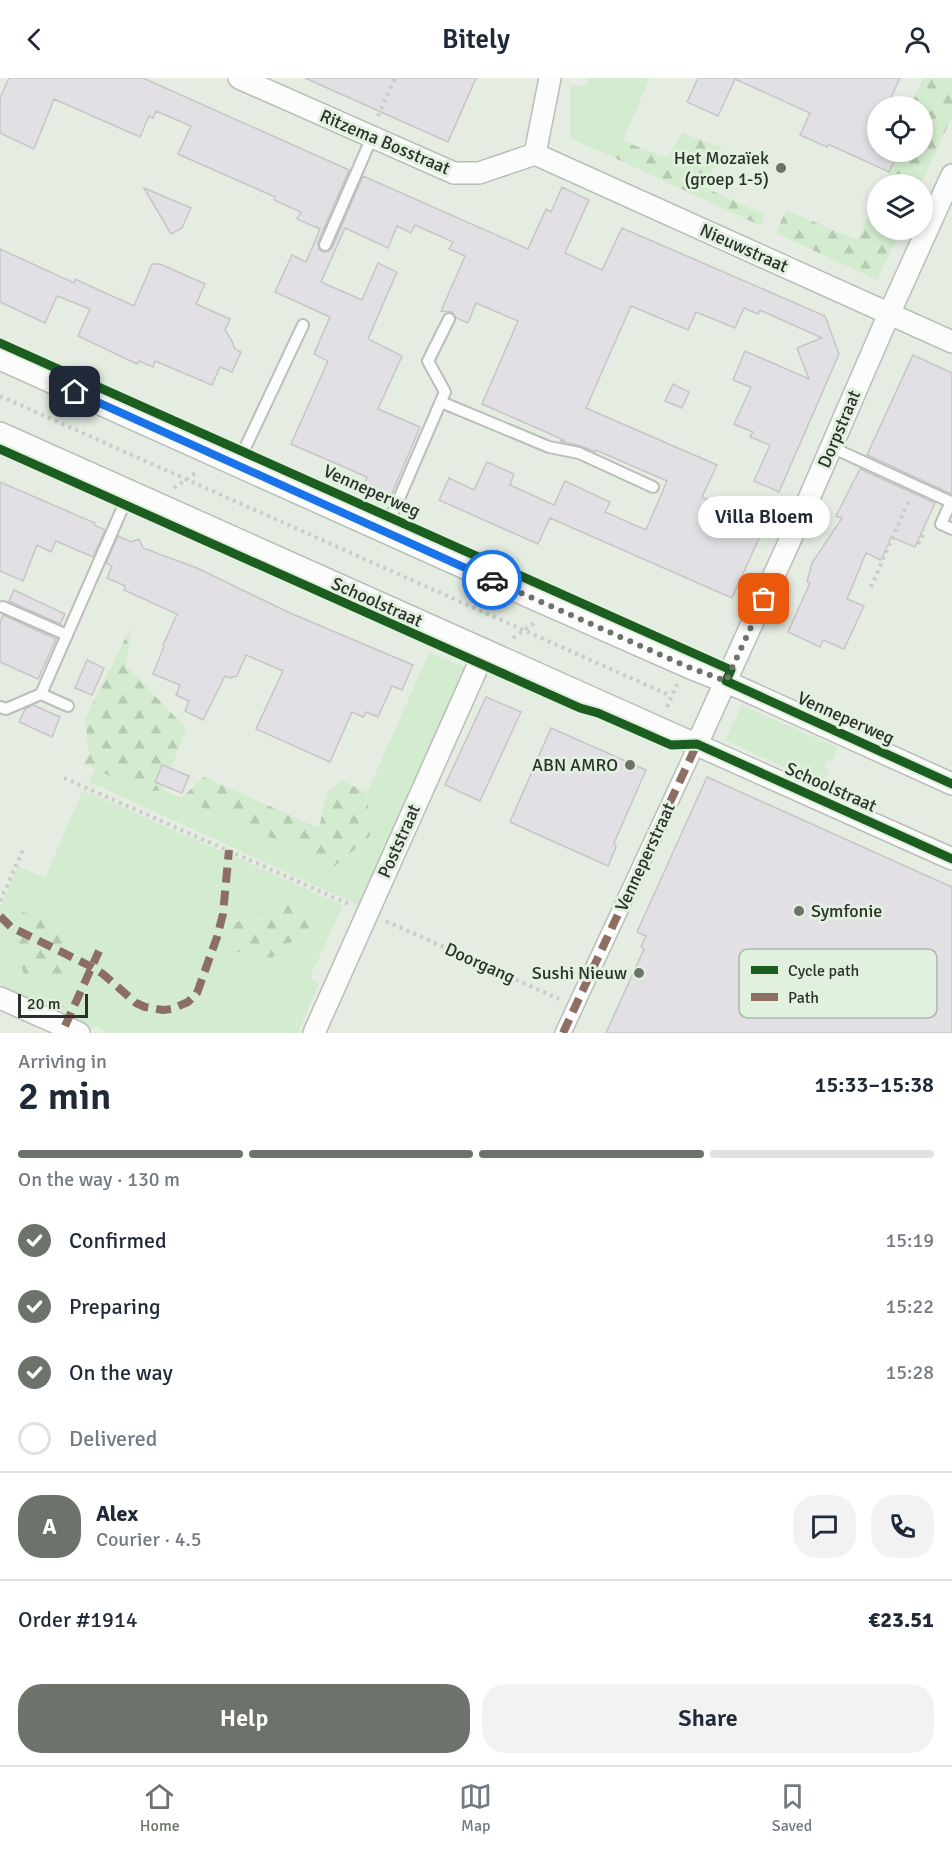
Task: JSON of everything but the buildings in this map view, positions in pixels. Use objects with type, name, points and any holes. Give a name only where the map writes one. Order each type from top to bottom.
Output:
[{"type":"street","name":"Ritzema Bosstraat","points":[[239,78],[270,84],[371,136],[454,173],[479,173],[536,154]]},
{"type":"street","points":[[536,154],[550,78]]},
{"type":"street","name":"Nieuwstraat","points":[[536,154],[952,342]]},
{"type":"street","name":"Dorpstraat","points":[[726,681],[952,175]]},
{"type":"street","name":"Venneperweg","points":[[0,359],[688,667],[726,681],[952,784]]},
{"type":"street","name":"Schoolstraat","points":[[0,433],[952,859]]},
{"type":"street","name":"Poststraat","points":[[314,1033],[485,650]]},
{"type":"street","name":"Venneperstraat","points":[[562,1033],[726,681]]},
{"type":"street","points":[[0,998],[79,1033]]},
{"type":"lane","points":[[325,246],[371,136]]},
{"type":"lane","points":[[385,531],[445,392],[428,361],[449,319]]},
{"type":"lane","points":[[228,461],[303,325]]},
{"type":"lane","points":[[441,402],[549,447],[579,453],[653,487]]},
{"type":"lane","points":[[831,447],[951,502],[941,524],[952,529]]},
{"type":"lane","points":[[0,707],[6,709],[41,694],[130,491]]},
{"type":"lane","points":[[3,607],[67,635]]},
{"type":"lane","points":[[41,694],[68,706]]},
{"type":"path","points":[[371,136],[395,78]]},
{"type":"path","points":[[0,396],[671,696]]},
{"type":"path","points":[[154,502],[187,479],[228,461]]},
{"type":"path","points":[[871,587],[915,486]]},
{"type":"path","points":[[664,715],[681,676]]},
{"type":"path","points":[[64,778],[360,909]]},
{"type":"path","points":[[0,901],[23,850]]},
{"type":"green space","points":[[589,78],[650,78],[615,158],[570,138],[570,85],[587,86]]},
{"type":"green space","points":[[923,78],[952,78],[952,117],[933,158],[933,96],[915,96]]},
{"type":"green space","points":[[682,133],[722,148],[704,187],[765,215],[761,226],[615,158],[623,141],[667,158]]},
{"type":"green space","points":[[894,162],[931,162],[926,174],[888,174]]},
{"type":"green space","points":[[786,210],[857,240],[867,218],[867,240],[896,240],[877,280],[776,233]]},
{"type":"green space","points":[[131,627],[126,666],[186,728],[163,790],[146,792],[83,764],[89,755],[85,719]]},
{"type":"green space","points":[[429,653],[465,667],[389,846],[370,881],[360,906],[90,782],[89,778],[96,769],[146,792],[163,790],[335,865],[370,836],[367,793]]},
{"type":"green space","points":[[742,705],[838,748],[832,761],[827,760],[824,768],[829,770],[822,784],[725,740]]},
{"type":"green space","points":[[204,777],[319,828],[327,793],[341,780],[367,793],[370,836],[335,866],[181,798]]},
{"type":"green space","points":[[83,790],[343,905],[310,977],[319,983],[298,1033],[109,1033],[94,1026],[93,1029],[44,1008],[44,1005],[9,989],[7,991],[0,988],[0,907],[18,866],[45,878]]},
{"type":"green space","points":[[277,905],[312,907],[307,940],[287,943],[272,958],[237,952],[227,940],[234,923]]},
{"type":"green space","points":[[22,912],[55,920],[72,957],[58,985],[46,975],[25,977],[10,937]]},
{"type":"marked path","points":[[563,1033],[697,744]]},
{"type":"marked path","points":[[0,916],[11,927],[103,974],[136,1003],[145,1007],[172,1009],[188,1002],[197,993],[223,914],[229,850]]},
{"type":"marked path","points":[[65,1026],[99,951]]},
{"type":"cycle path","points":[[0,343],[731,670],[726,681],[952,784]]},
{"type":"cycle path","points":[[0,449],[580,708],[598,713],[671,745],[697,744],[952,859]]},
{"type":"way so far","points":[[492,580],[688,667],[726,681],[764,599]]},
{"type":"place","name":"Het Mozaïek (groep 1-5)","points":[[781,168]]},
{"type":"place","name":"Villa Bloem","points":[[764,599]]},
{"type":"place","name":"ABN AMRO","points":[[630,765]]},
{"type":"place","name":"Symfonie","points":[[799,911]]},
{"type":"place","name":"Sushi Nieuw","points":[[639,973]]},
{"type":"route","points":[[75,392],[492,580]]}]
